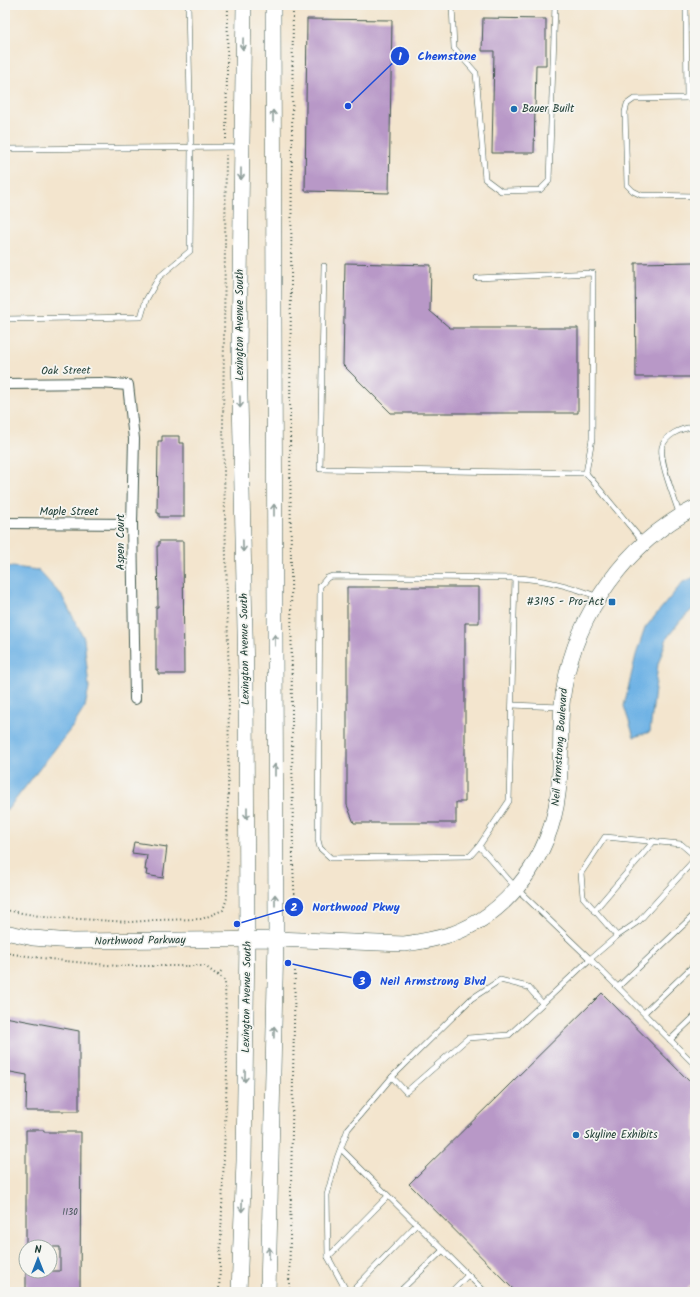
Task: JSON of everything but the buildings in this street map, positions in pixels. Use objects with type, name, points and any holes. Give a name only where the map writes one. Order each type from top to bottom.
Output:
[{"type":"street","name":"Lexington Avenue South","points":[[239,1292],[244,1161],[247,939],[246,677],[240,350],[241,147],[244,5]]},
{"type":"street","points":[[268,1292],[276,939],[273,5]]},
{"type":"street","name":"Oak Street","points":[[5,384],[100,383],[128,385]]},
{"type":"street","name":"Aspen Court","points":[[128,385],[134,439],[132,524],[135,700]]},
{"type":"street","name":"Neil Armstrong Boulevard","points":[[276,939],[404,944],[422,942],[453,933],[483,917],[516,888],[539,856],[546,841],[556,810],[560,778],[561,707],[564,687],[576,644],[585,623],[599,598],[622,567],[644,544],[671,522],[695,508]]},
{"type":"street","name":"Maple Street","points":[[5,524],[132,524]]},
{"type":"street","name":"Northwood Parkway","points":[[5,932],[33,938],[72,941],[276,939]]},
{"type":"lane","points":[[5,318],[141,317],[146,300],[159,277],[190,251],[191,148],[188,5]]},
{"type":"lane","points":[[452,5],[454,48],[476,73],[485,179],[501,190],[540,190],[549,181],[555,5]]},
{"type":"lane","points":[[686,5],[687,98]]},
{"type":"lane","points":[[695,99],[634,99],[627,104],[625,112],[627,185],[633,191],[641,195],[695,196]]},
{"type":"lane","points":[[5,149],[241,147]]},
{"type":"lane","points":[[324,266],[320,469],[586,473]]},
{"type":"lane","points":[[477,278],[593,274],[592,438],[586,473],[644,544]]},
{"type":"lane","points":[[680,516],[664,466],[662,447],[665,441],[675,432],[695,428]]},
{"type":"lane","points":[[516,578],[509,801],[480,846],[470,856],[331,858],[320,848],[318,840],[320,586],[327,578],[332,576],[531,578],[573,587],[599,598]]},
{"type":"lane","points":[[512,705],[561,707]]},
{"type":"lane","points":[[617,936],[583,898],[581,873],[605,837],[681,844],[695,856]]},
{"type":"lane","points":[[594,911],[654,841]]},
{"type":"lane","points":[[480,846],[516,888],[590,959],[695,1065]]},
{"type":"lane","points":[[392,1077],[406,1092],[468,1038],[510,1035],[590,959],[617,936],[639,921],[695,860]]},
{"type":"lane","points":[[618,987],[695,914]]},
{"type":"lane","points":[[644,1013],[695,964]]},
{"type":"lane","points":[[347,1292],[328,1257],[327,1195],[348,1129],[392,1077],[471,998],[500,980],[528,987],[542,1003]]},
{"type":"lane","points":[[670,1040],[695,1016]]},
{"type":"lane","points":[[341,1149],[485,1292]]},
{"type":"lane","points":[[328,1257],[388,1196]]},
{"type":"lane","points":[[351,1292],[417,1224]]},
{"type":"lane","points":[[399,1292],[443,1250]]},
{"type":"lane","points":[[451,1292],[468,1275]]},
{"type":"path","points":[[5,910],[45,917],[131,922],[157,920],[202,920],[223,910],[227,898],[229,688],[223,427],[228,5]]},
{"type":"path","points":[[293,5],[290,421],[293,839],[295,909]]},
{"type":"path","points":[[5,953],[118,966],[205,966],[225,981],[227,1072],[219,1292]]},
{"type":"path","points":[[218,975],[223,969]]},
{"type":"path","points":[[289,1292],[295,971]]},
{"type":"water","points":[[5,566],[38,570],[62,596],[84,638],[89,688],[85,707],[73,726],[8,809],[5,809]]},
{"type":"water","points":[[695,577],[695,607],[680,621],[667,638],[658,664],[650,732],[634,737],[624,706],[636,655],[645,628],[683,582]]},
{"type":"place","name":"Chemstone","points":[[348,106]]},
{"type":"place","name":"Bauer Built","points":[[514,109]]},
{"type":"place","name":"#3195 - Pro-Act","points":[[612,602]]},
{"type":"place","name":"Northwood Pkwy","points":[[237,924]]},
{"type":"place","name":"Neil Armstrong Blvd","points":[[288,963]]},
{"type":"place","name":"Skyline Exhibits","points":[[576,1135]]}]
